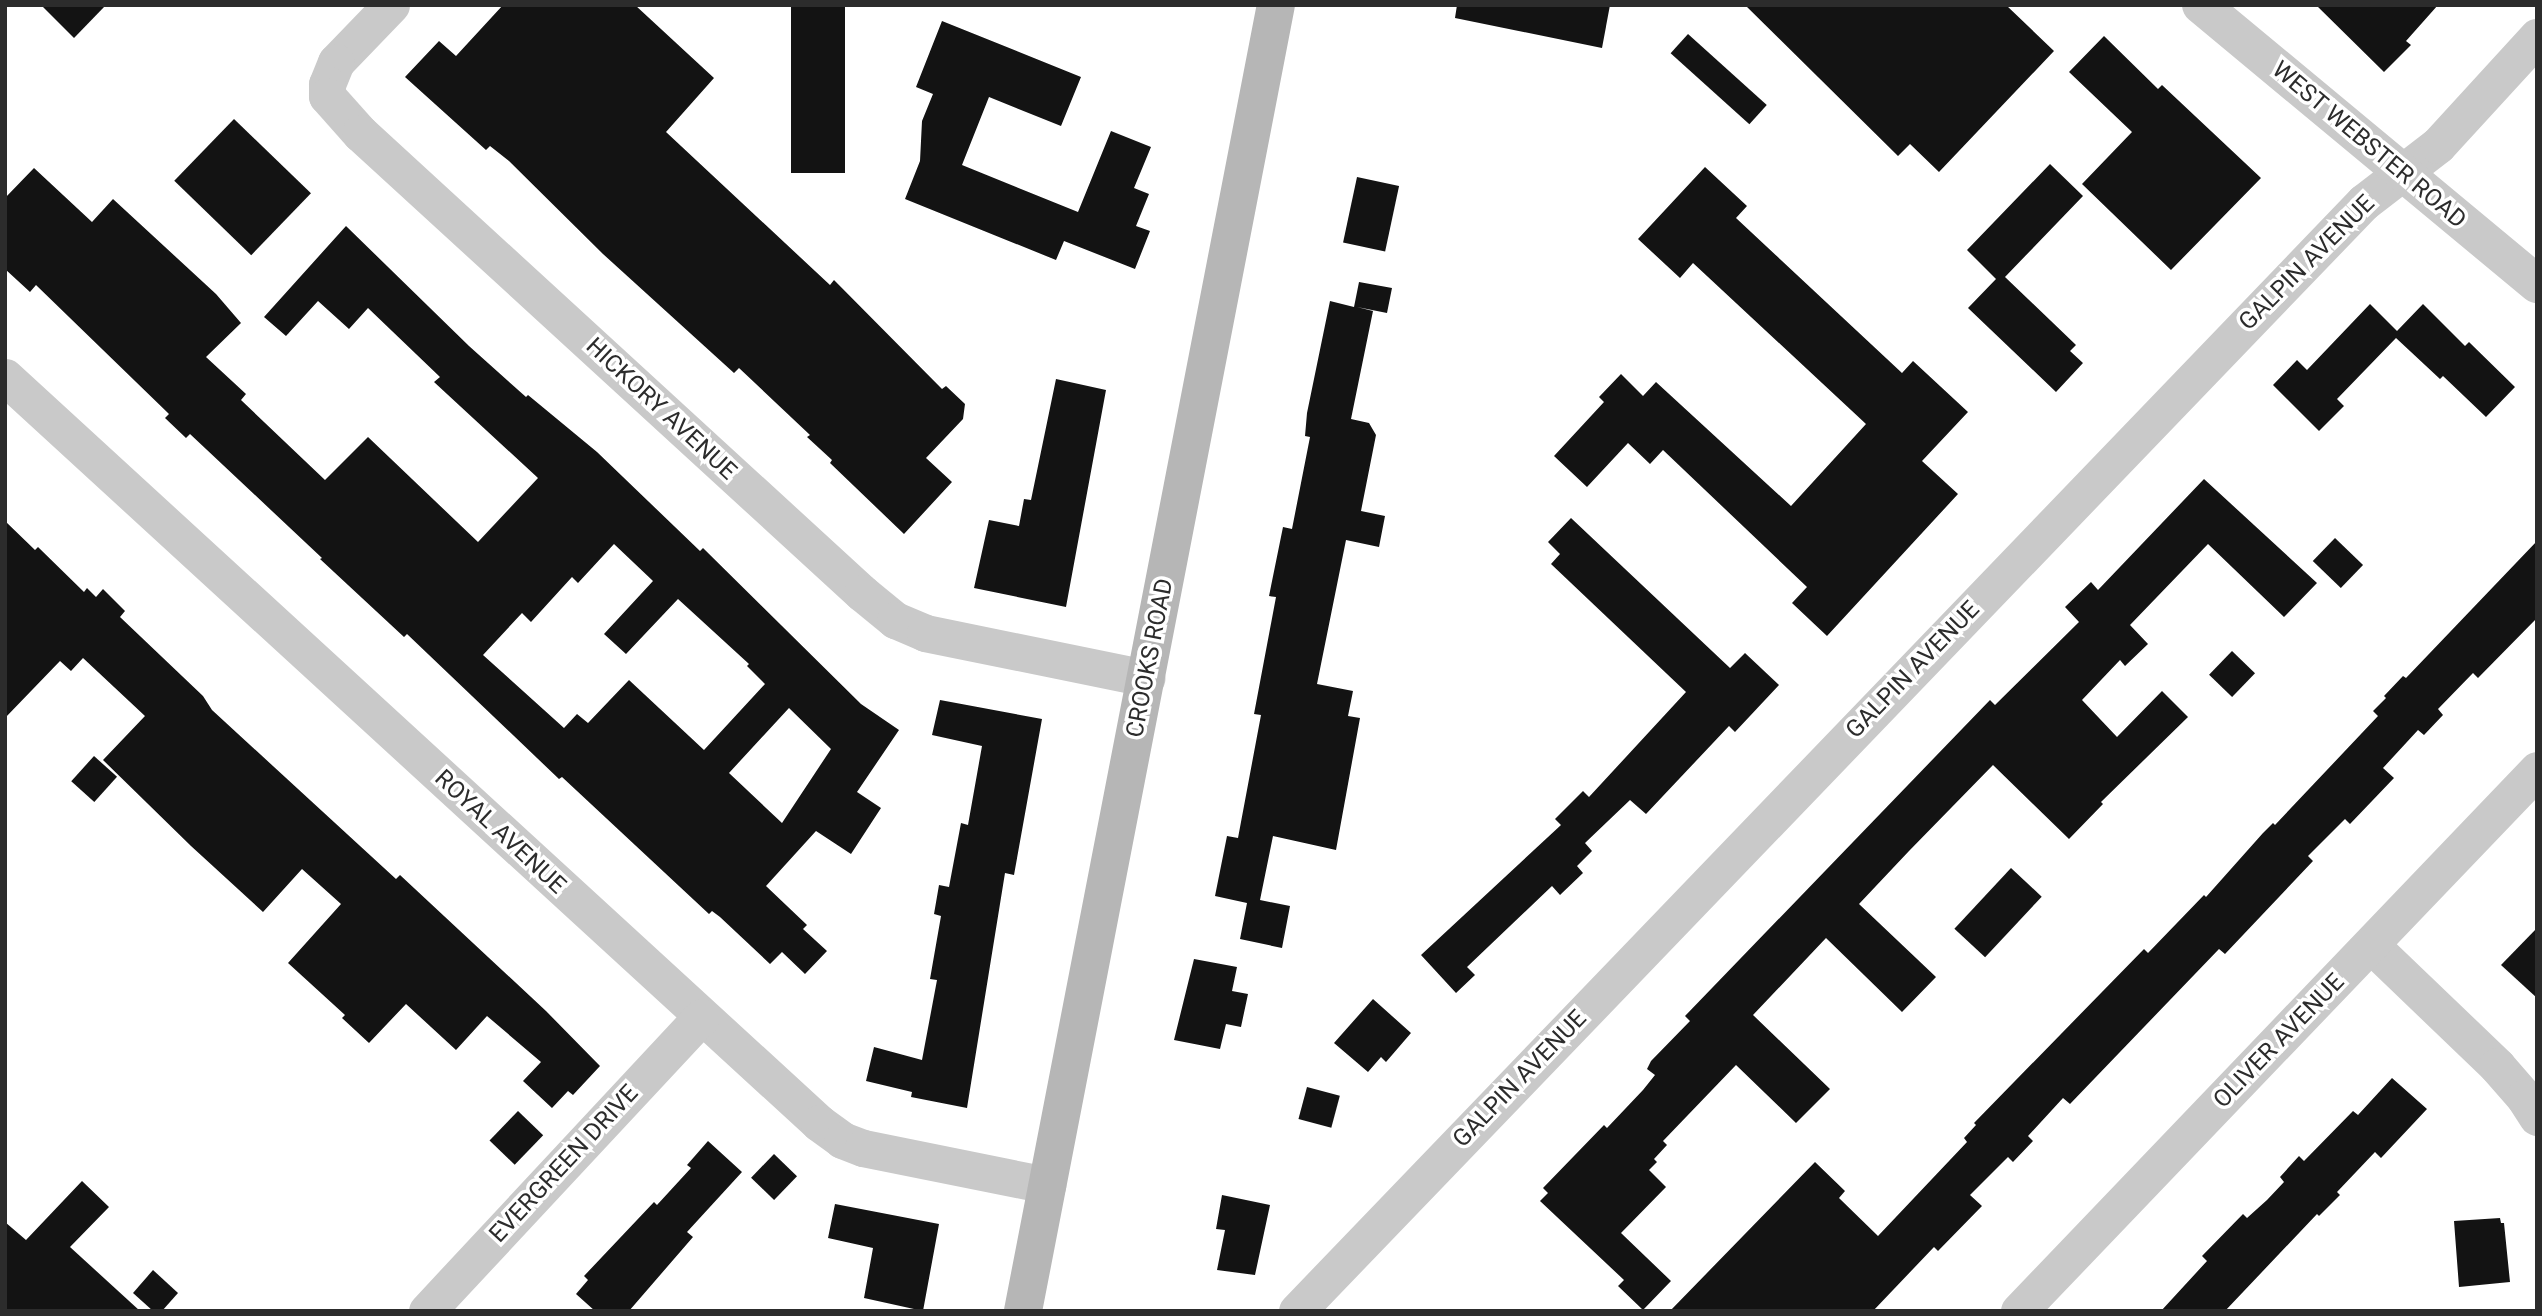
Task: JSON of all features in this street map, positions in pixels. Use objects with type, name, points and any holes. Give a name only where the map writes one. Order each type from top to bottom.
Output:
[{"type":"main road","name":"CROOKS ROAD","points":[[1023,1311],[1276,5]]},
{"type":"street","name":"HICKORY AVENUE","points":[[391,5],[336,62],[327,84],[327,96],[370,142],[862,593],[895,620],[925,633],[1146,678]]},
{"type":"street","name":"WEST WEBSTER ROAD","points":[[2202,5],[2537,284]]},
{"type":"street","name":"GALPIN AVENUE","points":[[1297,1311],[2364,202],[2438,145],[2537,37]]},
{"type":"street","name":"ROYAL AVENUE","points":[[5,377],[701,1017],[842,1140],[863,1148],[1047,1185]]},
{"type":"street","name":"OLIVER AVENUE","points":[[2020,1311],[2537,770]]},
{"type":"street","points":[[2371,945],[2497,1066],[2524,1097],[2537,1117]]},
{"type":"street","name":"EVERGREEN DRIVE","points":[[427,1311],[701,1017]]},
{"type":"building","points":[[41,5],[106,5],[74,38]]},
{"type":"building","points":[[503,5],[635,5],[714,78],[666,132],[830,285],[834,280],[942,389],[946,386],[965,404],[963,419],[926,458],[952,482],[904,534],[830,463],[832,460],[807,437],[810,435],[739,368],[734,373],[603,254],[509,161],[490,146],[486,150],[405,77],[439,41],[456,56]]},
{"type":"building","points":[[791,5],[845,5],[845,173],[791,173]]},
{"type":"building","points":[[1457,5],[1610,5],[1602,48],[1455,18]]},
{"type":"building","points":[[1745,5],[2006,5],[2054,51],[1939,172],[1910,144],[1898,156]]},
{"type":"building","points":[[2316,5],[2438,5],[2406,41],[2411,45],[2384,72]]},
{"type":"building","points":[[942,21],[1081,77],[1061,126],[989,97],[962,165],[1078,212],[1111,131],[1151,147],[1134,188],[1149,194],[1136,226],[1150,231],[1135,269],[1064,241],[1056,260],[905,199],[920,161],[922,121],[933,94],[916,87]]},
{"type":"building","points":[[1688,34],[1767,105],[1749,124],[1671,53]]},
{"type":"building","points":[[2104,36],[2158,89],[2162,85],[2261,178],[2171,270],[2082,184],[2132,132],[2069,72]]},
{"type":"building","points":[[234,119],[311,193],[251,255],[174,181]]},
{"type":"building","points":[[2050,164],[2083,196],[2005,277],[2076,345],[2070,351],[2083,363],[2056,392],[1968,308],[1996,279],[1967,250]]},
{"type":"building","points":[[1705,167],[1747,206],[1736,218],[1902,373],[1913,361],[1968,412],[1922,461],[1958,494],[1827,636],[1792,603],[1807,587],[1663,450],[1650,464],[1628,443],[1587,487],[1554,456],[1604,402],[1599,397],[1621,374],[1643,396],[1656,382],[1791,506],[1866,424],[1693,263],[1680,278],[1638,239]]},
{"type":"building","points":[[34,168],[92,222],[113,199],[216,294],[241,323],[206,357],[246,394],[241,400],[325,480],[368,437],[478,542],[538,478],[434,382],[440,377],[368,308],[349,329],[318,301],[286,336],[264,317],[346,226],[469,346],[526,397],[528,395],[597,452],[700,551],[703,548],[861,704],[899,730],[857,792],[881,808],[851,854],[816,831],[766,886],[807,925],[803,929],[827,951],[805,974],[782,952],[770,964],[720,917],[712,911],[709,914],[562,777],[559,779],[407,634],[404,637],[320,559],[322,558],[190,434],[186,438],[165,418],[169,414],[36,285],[30,292],[5,269],[5,198]],"holes":[[[614,544],[653,581],[604,634],[626,654],[678,599],[749,664],[747,666],[765,684],[704,750],[629,680],[588,723],[577,714],[564,728],[483,655],[522,613],[531,622],[572,577],[578,583]],[[789,708],[831,749],[782,823],[729,773]]]},
{"type":"building","points":[[1357,177],[1399,186],[1385,251],[1343,243]]},
{"type":"building","points":[[1359,282],[1392,288],[1387,313],[1357,307],[1373,311],[1351,419],[1369,423],[1376,435],[1361,511],[1385,516],[1379,547],[1346,540],[1317,684],[1353,691],[1348,716],[1360,718],[1336,850],[1273,836],[1260,900],[1290,906],[1282,948],[1240,939],[1247,903],[1215,896],[1227,836],[1238,838],[1261,715],[1254,714],[1276,597],[1269,596],[1283,527],[1292,529],[1310,437],[1305,436],[1307,413],[1330,301],[1354,307]]},
{"type":"building","points":[[2370,304],[2397,331],[2423,304],[2465,346],[2469,342],[2515,387],[2486,417],[2443,376],[2440,379],[2396,338],[2337,399],[2344,406],[2319,431],[2273,385],[2297,360],[2307,370]]},
{"type":"building","points":[[1056,379],[1106,390],[1066,607],[974,588],[989,520],[1019,526],[1024,499],[1031,500]]},
{"type":"building","points":[[2204,479],[2317,583],[2284,617],[2208,544],[2130,625],[2148,644],[2125,666],[2120,660],[2082,700],[2117,737],[2162,691],[2188,717],[2101,802],[2103,804],[2069,839],[1993,765],[1909,851],[1859,904],[1936,977],[1902,1012],[1826,938],[1753,1015],[1830,1089],[1796,1123],[1736,1065],[1663,1141],[1667,1145],[1654,1159],[1657,1162],[1649,1170],[1666,1187],[1621,1233],[1671,1281],[1643,1310],[1618,1286],[1624,1280],[1540,1201],[1548,1193],[1543,1188],[1604,1125],[1607,1128],[1643,1090],[1655,1075],[1647,1069],[1651,1061],[1690,1021],[1685,1016],[1990,700],[1995,705],[2079,622],[2065,607],[2091,582],[2098,590]]},
{"type":"building","points":[[1571,518],[1730,668],[1745,653],[1779,685],[1735,732],[1729,726],[1646,814],[1630,800],[1585,843],[1592,851],[1577,866],[1583,873],[1560,895],[1552,886],[1467,967],[1475,975],[1456,993],[1421,955],[1561,825],[1555,819],[1583,791],[1589,797],[1686,692],[1551,564],[1560,554],[1548,542]]},
{"type":"building","points":[[5,521],[35,550],[38,547],[84,592],[87,588],[96,597],[103,589],[125,611],[120,617],[203,696],[212,710],[396,879],[400,875],[546,1011],[600,1066],[573,1095],[568,1091],[552,1108],[523,1081],[541,1062],[487,1016],[456,1050],[406,1004],[369,1043],[342,1018],[345,1015],[288,963],[341,904],[302,869],[263,912],[191,846],[103,760],[145,716],[83,658],[71,671],[60,661],[5,718]]},
{"type":"building","points":[[2335,538],[2363,565],[2341,588],[2313,561]]},
{"type":"building","points":[[2537,541],[2537,618],[2478,678],[2473,673],[2438,709],[2443,715],[2424,735],[2418,730],[2383,768],[2394,778],[2350,824],[2345,819],[2308,856],[2313,861],[2225,954],[2219,949],[2070,1104],[2063,1098],[2028,1136],[2033,1141],[2013,1162],[2008,1157],[1970,1195],[1982,1206],[1938,1251],[1934,1247],[1873,1311],[1670,1311],[1815,1162],[1845,1191],[1839,1198],[1878,1236],[1967,1142],[1964,1138],[1976,1125],[1974,1123],[2144,949],[2148,953],[2204,895],[2206,897],[2263,833],[2273,823],[2275,825],[2378,716],[2373,711],[2386,698],[2384,696],[2403,676],[2406,678]]},
{"type":"building","points":[[2232,651],[2255,673],[2232,697],[2209,675]]},
{"type":"building","points":[[940,700],[1042,719],[1014,875],[1005,873],[967,1108],[911,1097],[912,1092],[866,1081],[874,1047],[922,1060],[937,980],[930,979],[941,916],[934,914],[939,885],[949,887],[961,823],[968,825],[982,746],[932,735]]},
{"type":"building","points":[[94,756],[117,777],[94,802],[71,781]]},
{"type":"building","points":[[2011,868],[2042,897],[1985,957],[1954,929]]},
{"type":"building","points":[[2537,928],[2537,998],[2501,965]]},
{"type":"building","points":[[1194,959],[1237,967],[1232,991],[1248,994],[1241,1027],[1226,1024],[1220,1049],[1174,1040]]},
{"type":"building","points":[[1373,999],[1411,1033],[1386,1062],[1381,1057],[1368,1072],[1334,1043]]},
{"type":"building","points":[[2392,1078],[2427,1109],[2381,1158],[2375,1152],[2337,1192],[2340,1195],[2319,1216],[2317,1214],[2225,1311],[2161,1311],[2207,1261],[2202,1256],[2243,1214],[2247,1218],[2284,1182],[2280,1177],[2299,1156],[2304,1161],[2353,1111],[2358,1115]]},
{"type":"building","points":[[1307,1087],[1340,1096],[1331,1128],[1298,1119]]},
{"type":"building","points":[[518,1111],[543,1135],[515,1165],[490,1140]]},
{"type":"building","points":[[708,1141],[742,1172],[687,1232],[693,1237],[629,1311],[595,1311],[576,1294],[588,1280],[584,1276],[654,1202],[657,1205],[691,1168],[687,1165]]},
{"type":"building","points":[[774,1154],[797,1176],[774,1200],[751,1178]]},
{"type":"building","points":[[82,1181],[109,1207],[70,1247],[140,1311],[5,1311],[5,1222],[26,1240]]},
{"type":"building","points":[[1222,1195],[1270,1205],[1255,1275],[1217,1270],[1225,1230],[1216,1229]]},
{"type":"building","points":[[835,1204],[939,1224],[923,1311],[864,1298],[873,1248],[828,1238]]},
{"type":"building","points":[[2500,1218],[2501,1223],[2504,1223],[2510,1282],[2459,1287],[2454,1221]]},
{"type":"building","points":[[153,1270],[178,1293],[162,1311],[153,1311],[133,1293]]}]
